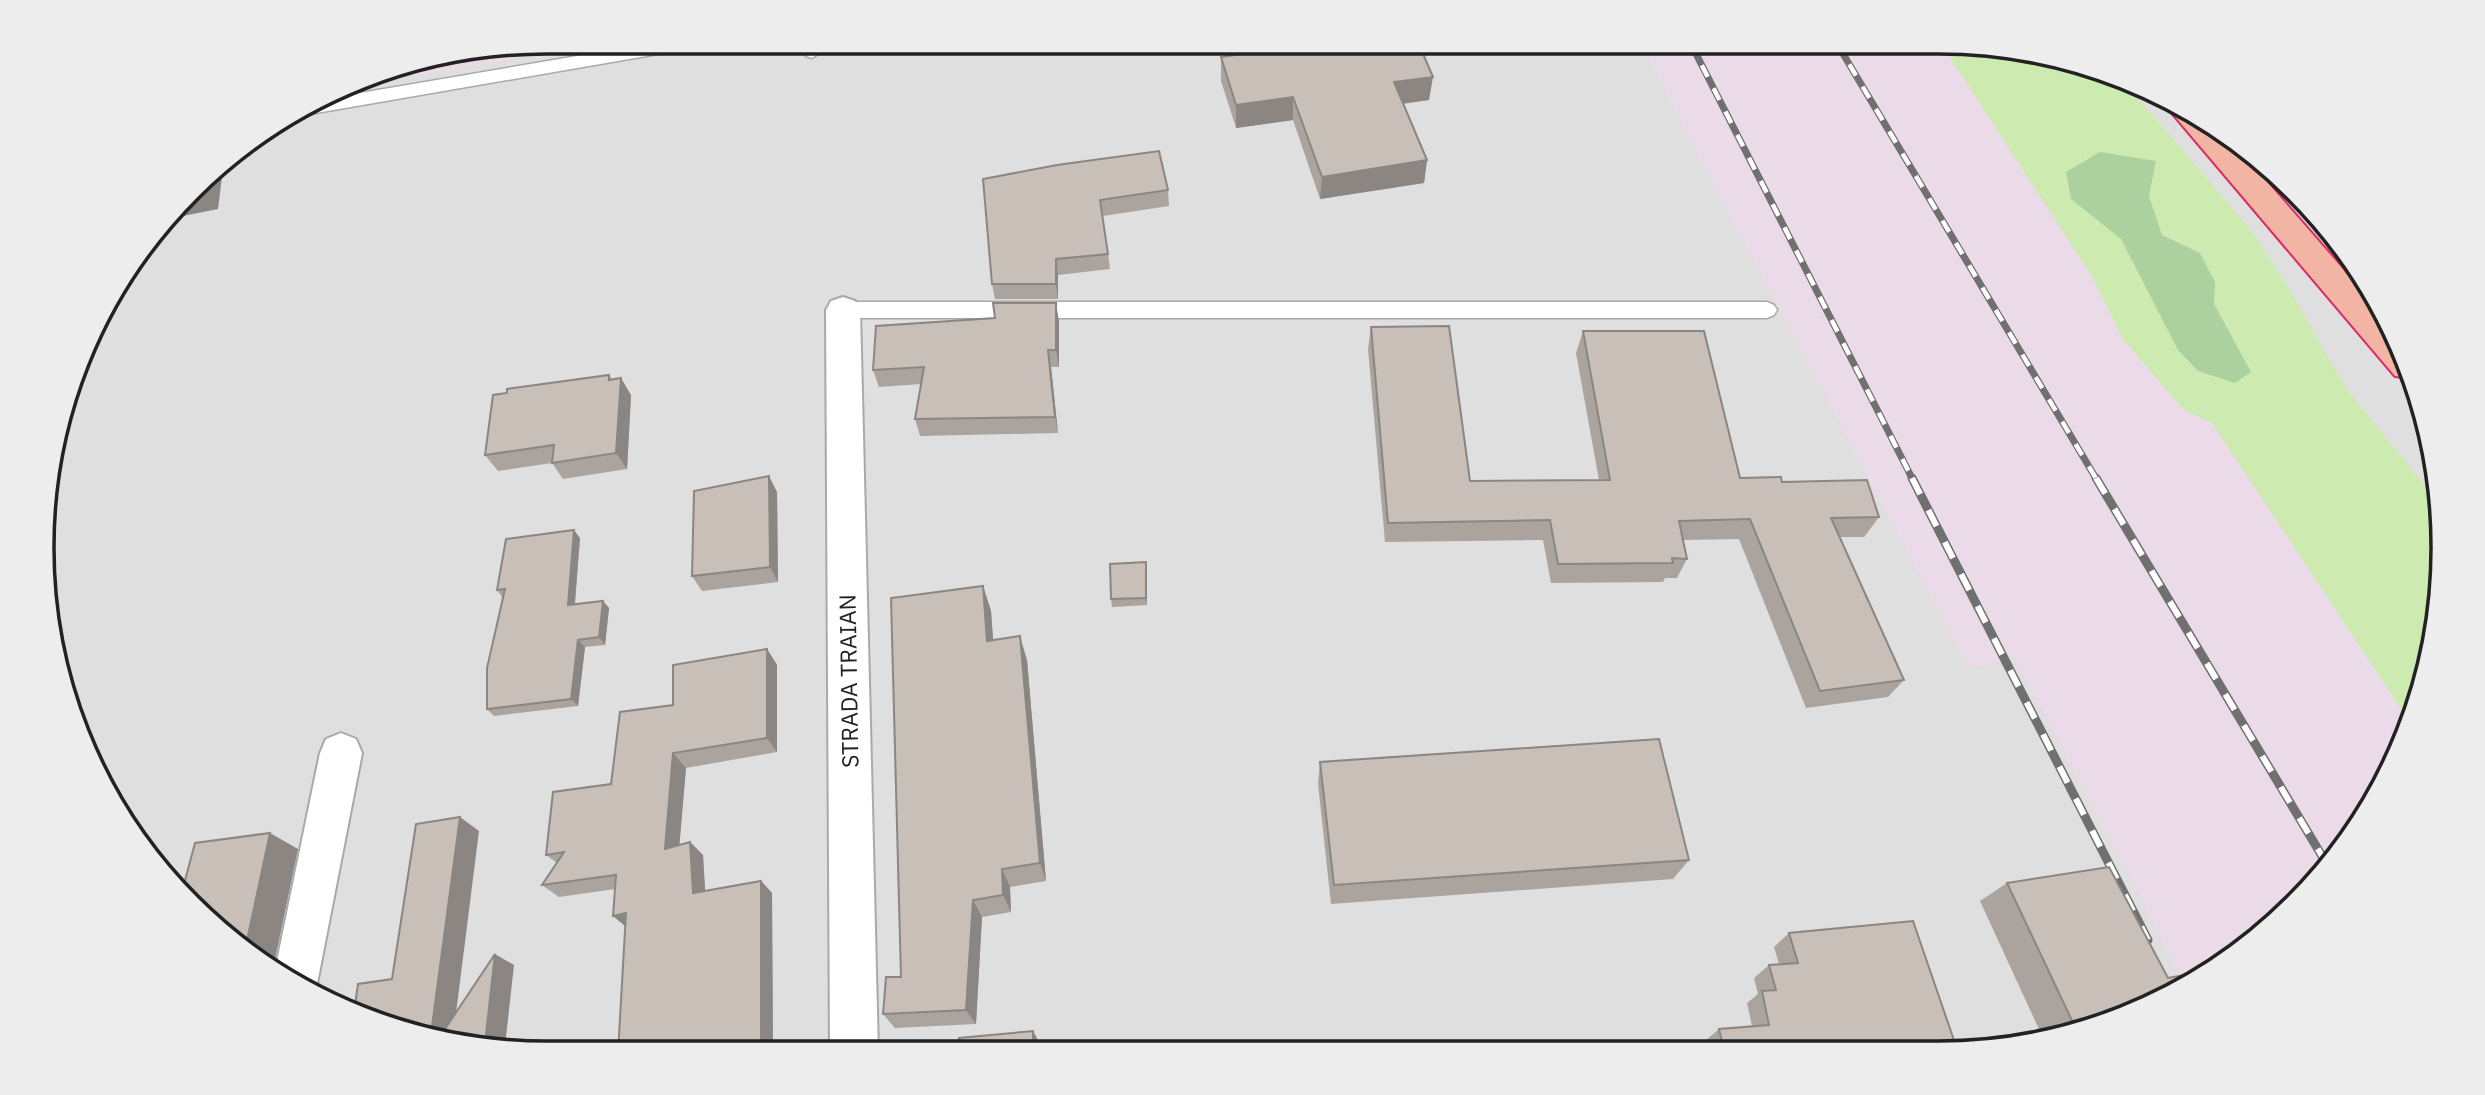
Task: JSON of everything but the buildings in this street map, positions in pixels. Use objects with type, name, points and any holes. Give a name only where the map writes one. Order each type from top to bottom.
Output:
[{"type":"highway","points":[[2207,134],[2385,340]]},
{"type":"street","name":"STRADA TRAIAN","points":[[843,310],[855,1041]]},
{"type":"street","points":[[298,973],[341,753]]},
{"type":"lane","points":[[330,105],[623,54]]},
{"type":"lane","points":[[843,310],[1767,310]]},
{"type":"shaded area","points":[[540,54],[391,79],[483,58]]},
{"type":"shaded area","points":[[1648,54],[1970,55],[2002,58],[2061,70],[2428,599],[2421,644],[2405,706],[2365,794],[2348,822],[2308,873],[2263,918],[2212,958],[2182,976],[2015,658],[1969,668],[1692,143]]},
{"type":"shaded area","points":[[1938,54],[2002,58],[2096,80],[2184,120],[2212,137],[2263,177],[2329,247],[2348,273],[2380,329],[2405,389],[2414,420],[2427,483],[2430,515],[2427,612],[2405,706],[2380,766],[2348,822],[2308,873],[2238,939],[2184,975],[2126,1003],[2065,1024],[2002,1037],[1938,1041],[548,1041],[483,1037],[389,1015],[329,990],[273,958],[247,939],[177,873],[137,822],[105,766],[80,706],[71,675],[58,612],[55,580],[58,483],[80,389],[120,301],[156,247],[222,177],[273,137],[329,105],[359,92],[420,71],[483,58],[515,55]]},
{"type":"green space","points":[[1948,54],[2002,58],[2034,64],[2096,80],[2137,97],[2250,229],[2288,287],[2345,387],[2428,489],[2431,548],[2427,612],[2414,675],[2403,711],[2212,423],[2183,409],[2122,338],[2093,278]]},
{"type":"green space","points":[[2100,152],[2156,161],[2149,196],[2162,235],[2200,253],[2215,282],[2214,304],[2251,372],[2235,383],[2198,371],[2178,350],[2121,239],[2071,199],[2066,172]]},
{"type":"railway","points":[[1696,54],[1913,480]]},
{"type":"railway","points":[[1843,54],[2097,480]]},
{"type":"railway","points":[[1912,478],[2148,940]]},
{"type":"railway","points":[[2096,478],[2322,856]]}]
